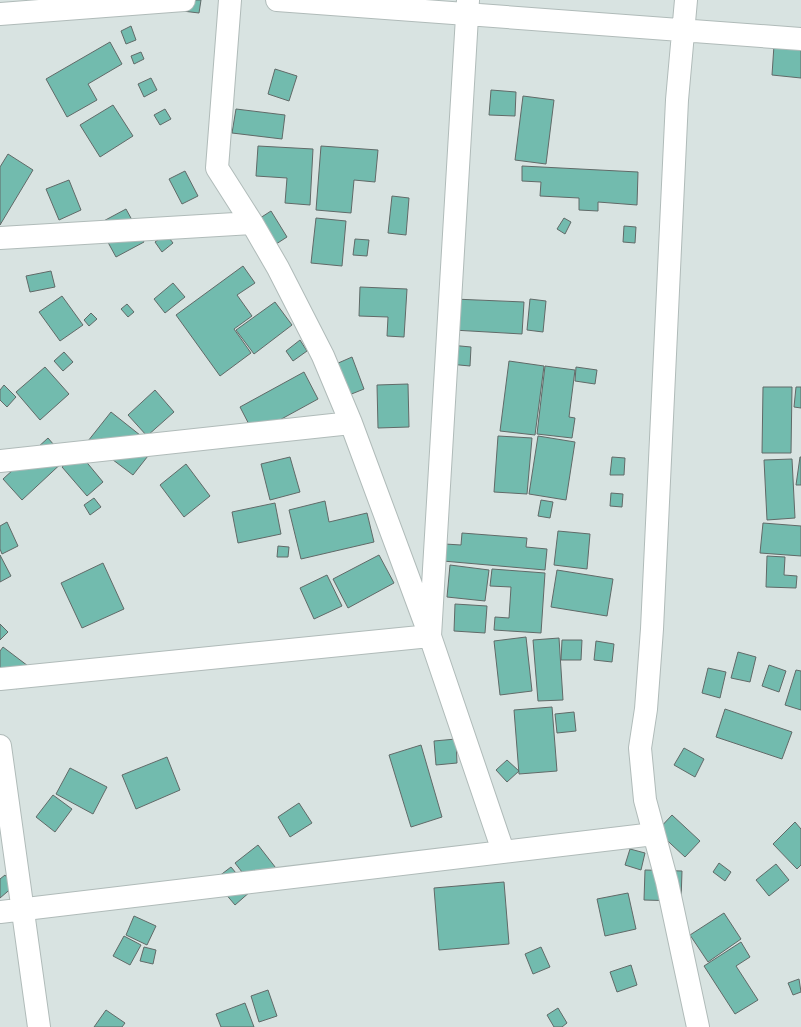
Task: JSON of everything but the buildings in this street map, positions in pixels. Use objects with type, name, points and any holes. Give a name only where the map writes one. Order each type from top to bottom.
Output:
[{"type":"street","points":[[0,14],[184,0]]},
{"type":"street","points":[[230,0],[217,168],[252,223],[278,268],[323,356],[351,423],[430,636],[503,851]]},
{"type":"street","points":[[277,0],[468,8],[801,39]]},
{"type":"street","points":[[686,0],[677,100],[652,629],[646,709],[640,748],[646,800],[667,882],[698,1027]]},
{"type":"street","points":[[430,636],[468,8]]},
{"type":"street","points":[[0,238],[252,223]]},
{"type":"street","points":[[0,461],[351,423]]},
{"type":"street","points":[[0,679],[430,636]]},
{"type":"street","points":[[0,746],[39,1027]]},
{"type":"street","points":[[0,912],[654,834]]}]
